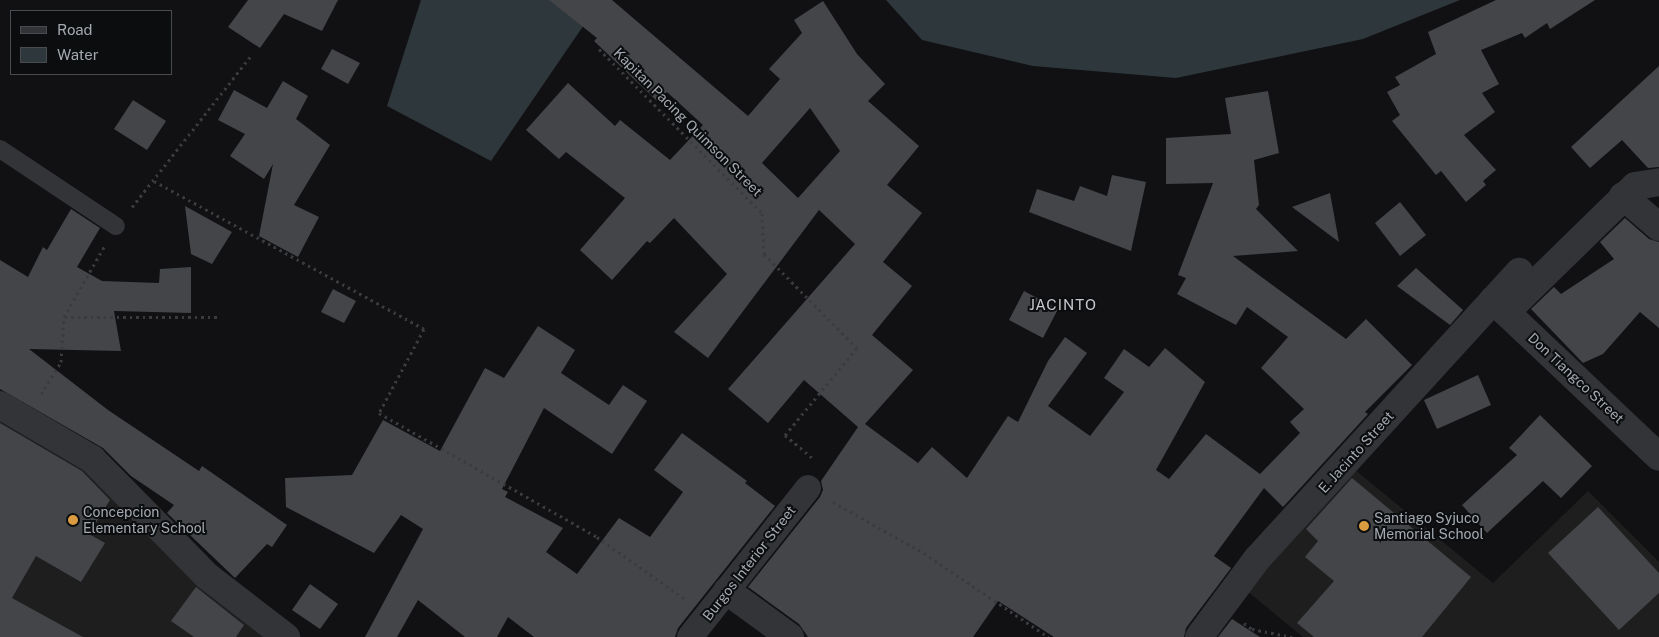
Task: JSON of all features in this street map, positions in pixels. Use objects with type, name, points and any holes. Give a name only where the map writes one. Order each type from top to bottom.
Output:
[{"type":"street","points":[[1500,306],[1635,185],[1659,182]]},
{"type":"street","points":[[1623,196],[1659,227]]},
{"type":"street","name":"E. Jacinto Street","points":[[1199,637],[1257,559],[1500,306],[1519,272]]},
{"type":"street","name":"Don Tiangco Street","points":[[1500,306],[1659,457]]},
{"type":"street","points":[[0,404],[92,459],[208,576],[286,637]]},
{"type":"street","name":"Burgos Interior Street","points":[[690,637],[808,488]]},
{"type":"street","points":[[727,591],[790,637]]},
{"type":"lane","points":[[0,149],[116,226]]},
{"type":"path","name":"Kapitan Pacing Quimson Street","points":[[599,49],[762,213],[764,254],[858,348],[785,435],[819,463],[808,488]]},
{"type":"path","points":[[154,181],[424,329],[379,413],[597,536],[708,616]]},
{"type":"path","points":[[64,317],[221,317]]},
{"type":"path","points":[[808,488],[924,554],[1048,637]]},
{"type":"path","points":[[1222,606],[1252,629],[1292,637]]},
{"type":"shaded area","name":"Concepcion Elementary School","points":[[0,412],[88,463],[279,637],[61,637],[0,603]]},
{"type":"shaded area","points":[[1354,469],[1493,583],[1588,491],[1659,562],[1659,637],[1303,637],[1247,591]]},
{"type":"water","points":[[421,0],[601,0],[491,161],[387,106]]},
{"type":"water","points":[[886,0],[1460,0],[1363,39],[1176,78],[1033,66],[922,40]]},
{"type":"building","points":[[248,0],[338,0],[322,31],[284,14],[260,48],[228,27]]},
{"type":"building","points":[[549,0],[612,0],[748,116],[780,79],[769,69],[802,33],[794,20],[823,1],[857,54],[885,84],[868,101],[919,146],[887,185],[922,213],[883,262],[912,286],[872,335],[913,370],[865,424],[918,463],[932,447],[967,478],[1008,416],[1018,422],[1048,361],[1065,337],[1087,353],[1048,406],[1090,436],[1124,392],[1104,378],[1124,349],[1149,367],[1165,348],[1205,382],[1156,470],[1169,479],[1206,434],[1260,474],[1300,433],[1290,422],[1304,409],[1261,368],[1288,337],[1247,307],[1236,325],[1177,294],[1186,278],[1178,275],[1213,183],[1166,184],[1166,138],[1231,134],[1225,98],[1268,91],[1279,153],[1254,160],[1259,205],[1256,209],[1298,251],[1233,256],[1346,339],[1366,319],[1412,365],[1365,412],[1368,414],[1283,507],[1264,488],[1214,556],[1231,568],[1186,628],[1184,637],[1054,637],[998,601],[973,637],[808,637],[799,624],[748,587],[820,497],[823,490],[821,481],[858,427],[804,380],[768,423],[728,389],[855,244],[819,210],[708,358],[674,332],[727,274],[674,218],[650,243],[647,241],[612,280],[580,250],[625,198],[566,152],[559,159],[526,130],[568,83],[615,126],[620,120],[670,160],[703,125],[667,92],[657,101],[594,41],[597,38]],"holes":[[[810,108],[840,151],[798,198],[762,163]]]},
{"type":"building","points":[[1496,0],[1595,0],[1550,29],[1547,23],[1525,38],[1522,33],[1481,50],[1499,84],[1482,93],[1495,112],[1464,135],[1496,170],[1483,181],[1486,185],[1466,202],[1441,171],[1436,175],[1392,121],[1400,115],[1387,92],[1400,85],[1395,77],[1436,54],[1428,32]]},
{"type":"building","points":[[332,49],[360,63],[348,84],[321,69]]},
{"type":"building","points":[[1659,66],[1659,167],[1648,168],[1622,140],[1590,168],[1571,147]]},
{"type":"building","points":[[283,81],[308,96],[296,119],[330,145],[294,205],[319,217],[298,257],[259,236],[273,164],[264,179],[230,156],[245,134],[218,120],[234,90],[267,108]]},
{"type":"building","points":[[133,100],[166,121],[147,150],[114,129]]},
{"type":"building","points":[[1112,175],[1146,182],[1131,251],[1029,212],[1037,189],[1074,201],[1080,186],[1107,196]]},
{"type":"building","points":[[1330,193],[1339,242],[1292,207]]},
{"type":"building","points":[[1400,202],[1426,235],[1400,256],[1375,223]]},
{"type":"building","points":[[185,206],[232,232],[212,264],[191,254]]},
{"type":"building","points":[[71,209],[100,228],[77,267],[102,281],[159,283],[160,269],[191,267],[191,313],[114,311],[121,351],[29,349],[108,410],[199,471],[202,466],[287,525],[272,547],[267,544],[235,578],[167,513],[174,505],[131,476],[103,448],[0,389],[0,260],[28,277],[43,247],[47,250]]},
{"type":"building","points":[[1625,218],[1649,239],[1659,242],[1659,328],[1640,312],[1603,354],[1583,363],[1531,309],[1554,287],[1561,294],[1614,259],[1600,242]]},
{"type":"building","points":[[1416,268],[1463,310],[1450,325],[1397,286]]},
{"type":"building","points":[[333,289],[356,301],[344,323],[321,312]]},
{"type":"building","points":[[1024,291],[1058,309],[1043,338],[1009,320]]},
{"type":"building","points":[[538,326],[575,350],[561,373],[609,405],[623,385],[647,401],[612,454],[544,408],[502,489],[508,492],[505,497],[563,528],[546,552],[577,574],[619,518],[650,537],[683,492],[654,470],[682,433],[747,481],[745,483],[775,506],[678,628],[675,637],[534,637],[508,617],[497,637],[465,637],[418,600],[397,637],[365,637],[423,529],[401,515],[374,553],[286,507],[285,478],[352,475],[383,420],[440,451],[485,368],[504,378]]},
{"type":"building","points":[[1478,375],[1491,405],[1437,429],[1424,400]]},
{"type":"building","points":[[1540,415],[1592,466],[1561,498],[1543,481],[1487,533],[1462,505],[1517,455],[1509,448]]},
{"type":"building","points":[[0,423],[82,471],[110,500],[89,534],[105,543],[81,582],[36,556],[12,598],[83,637],[0,637]]},
{"type":"building","name":"Santiago Syjuco Memorial School","points":[[1352,478],[1471,577],[1422,637],[1314,637],[1297,623],[1334,581],[1305,557],[1318,541],[1306,529]]},
{"type":"building","points":[[1598,507],[1659,573],[1659,593],[1619,630],[1548,553]]},
{"type":"building","points":[[310,584],[338,604],[320,629],[292,610]]},
{"type":"building","points":[[196,587],[244,625],[236,637],[194,637],[171,621]]},
{"type":"building","points":[[1232,619],[1260,637],[1218,637]]},
{"type":"place","name":"Concepcion Elementary School","points":[[73,520]]},
{"type":"place","name":"Santiago Syjuco Memorial School","points":[[1364,526]]},
{"type":"district","name":"JACINTO","points":[[1063,305]]}]
